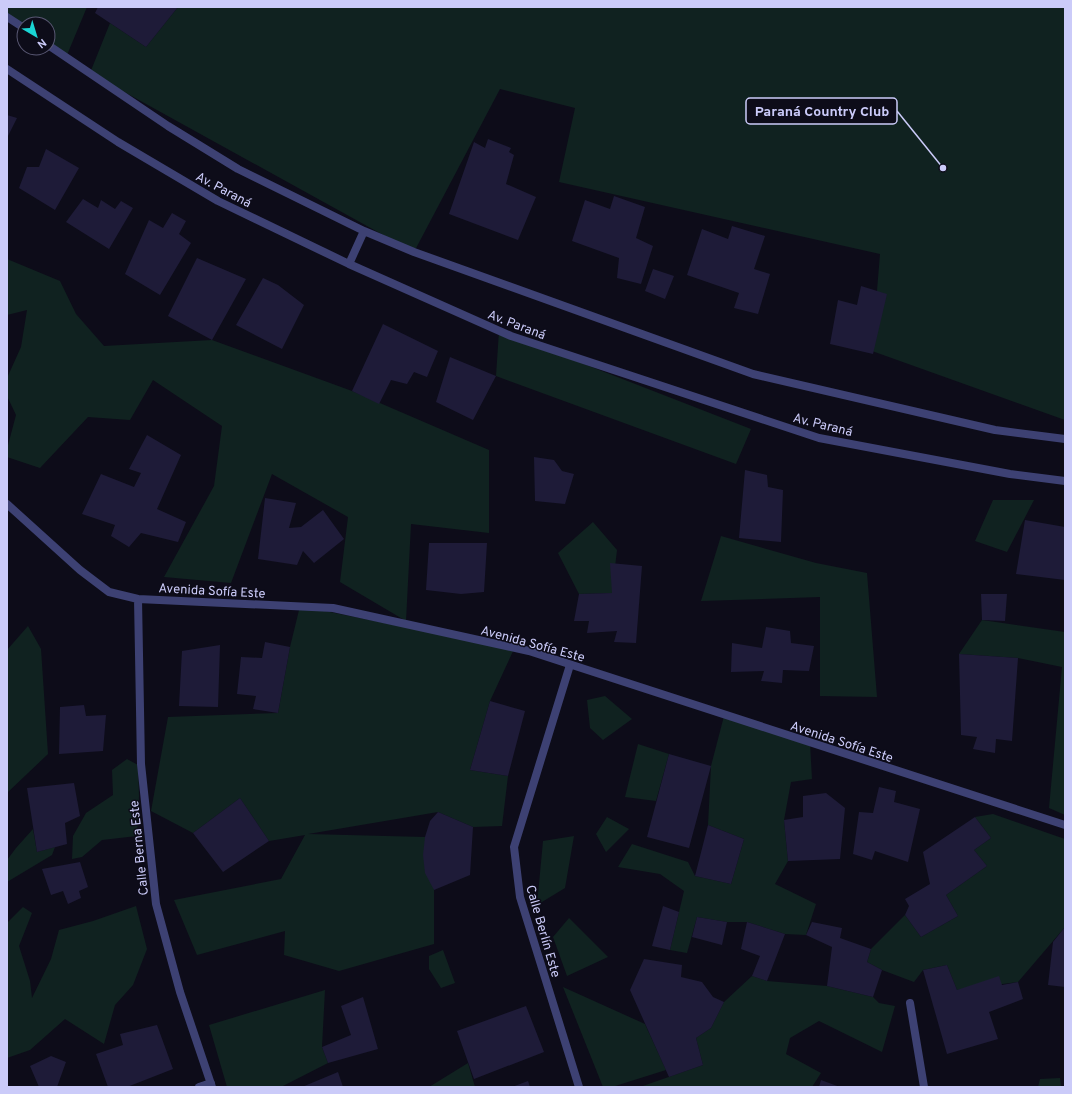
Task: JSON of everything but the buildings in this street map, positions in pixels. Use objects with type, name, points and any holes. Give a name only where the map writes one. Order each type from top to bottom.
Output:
[{"type":"street","points":[[7,17],[16,23]]},
{"type":"street","name":"Av. Paraná","points":[[56,50],[168,126],[238,169],[364,232],[445,264],[754,374],[995,430],[1065,439]]},
{"type":"street","name":"Av. Paraná","points":[[7,69],[118,142],[218,201],[349,264],[511,336],[819,438],[1010,474],[1065,481]]},
{"type":"street","points":[[349,264],[364,232]]},
{"type":"street","name":"Avenida Sofía Este","points":[[7,504],[80,570],[109,592],[138,599],[333,608],[529,651],[1065,825]]},
{"type":"street","name":"Calle Berna Este","points":[[138,599],[140,764],[156,904],[180,992],[211,1085]]},
{"type":"street","name":"Calle Berlín Este","points":[[570,665],[514,847],[520,897],[579,1087]]},
{"type":"street","points":[[910,1003],[924,1087]]},
{"type":"street","points":[[199,1087],[211,1085]]},
{"type":"green space","points":[[7,7],[87,7],[67,55],[56,47],[56,16],[16,16],[16,19],[7,14]]},
{"type":"green space","points":[[178,7],[1065,7],[1065,420],[872,351],[880,254],[559,182],[575,108],[500,89],[414,252],[90,73],[110,23],[146,47]]},
{"type":"green space","points":[[7,259],[60,281],[76,314],[104,346],[212,340],[352,391],[489,450],[489,533],[411,524],[406,621],[340,582],[348,517],[272,474],[231,583],[164,577],[214,486],[222,426],[153,380],[130,420],[88,417],[40,468],[7,457],[7,449],[16,415],[7,396],[7,378],[21,347],[27,310],[7,315]]},
{"type":"green space","points":[[499,331],[751,429],[736,464],[496,376]]},
{"type":"green space","points":[[993,500],[1034,500],[1007,552],[975,541]]},
{"type":"green space","points":[[593,522],[617,550],[612,593],[579,594],[558,553]]},
{"type":"green space","points":[[721,536],[816,563],[867,573],[877,697],[820,696],[820,597],[701,601]]},
{"type":"green space","points":[[300,606],[514,649],[490,701],[470,770],[508,776],[502,826],[473,827],[438,812],[308,834],[425,837],[434,890],[434,944],[339,971],[284,955],[285,931],[197,955],[174,900],[281,879],[305,835],[269,841],[240,798],[193,833],[151,811],[168,717],[278,713],[290,647]]},
{"type":"green space","points":[[982,620],[1065,632],[1065,815],[1049,808],[1062,667],[1018,658],[959,654]]},
{"type":"green space","points":[[28,626],[41,649],[48,754],[7,793],[7,650]]},
{"type":"green space","points":[[605,696],[632,719],[603,740],[590,728],[587,700]]},
{"type":"green space","points":[[724,716],[810,743],[812,779],[791,782],[784,820],[788,861],[775,884],[816,904],[806,935],[785,934],[747,922],[727,922],[697,917],[687,953],[670,950],[684,891],[660,874],[618,867],[632,844],[688,862],[695,876],[731,884],[744,839],[708,825],[711,766]]},
{"type":"green space","points":[[638,744],[669,754],[656,801],[625,797]]},
{"type":"green space","points":[[127,759],[138,765],[139,796],[137,836],[102,840],[82,857],[72,859],[73,836],[86,813],[113,795],[112,770]]},
{"type":"green space","points":[[993,814],[1065,839],[1065,927],[1018,982],[957,990],[947,965],[923,970],[914,982],[882,970],[867,962],[871,949],[905,915],[921,937],[958,916],[946,895],[987,866],[974,850],[991,838],[975,817]]},
{"type":"green space","points":[[607,817],[629,829],[606,852],[596,834]]},
{"type":"green space","points":[[33,829],[37,852],[55,847],[52,855],[7,882],[7,860]]},
{"type":"green space","points":[[574,836],[565,888],[537,905],[543,841]]},
{"type":"green space","points":[[136,906],[147,949],[133,985],[115,1005],[104,1044],[65,1019],[30,1050],[7,1058],[7,923],[23,907],[32,913],[19,946],[30,981],[32,998],[51,959],[59,930],[93,921]]},
{"type":"green space","points":[[569,918],[608,957],[567,976],[553,937]]},
{"type":"green space","points":[[443,950],[455,983],[441,988],[429,969],[429,956]]},
{"type":"green space","points":[[752,976],[767,981],[827,986],[873,997],[879,1003],[895,1006],[882,1052],[819,1021],[790,1038],[786,1054],[821,1073],[812,1087],[640,1087],[703,1065],[696,1038],[711,1028],[724,1002]]},
{"type":"green space","points":[[563,987],[645,1024],[666,1070],[612,1087],[603,1087]]},
{"type":"green space","points":[[325,990],[322,1047],[328,1063],[281,1087],[227,1087],[209,1025]]},
{"type":"green space","points":[[468,1063],[475,1087],[429,1087]]},
{"type":"green space","points":[[1060,1078],[1061,1087],[1038,1087],[1040,1079]]},
{"type":"place","name":"Paraná Country Club","points":[[943,168]]}]
